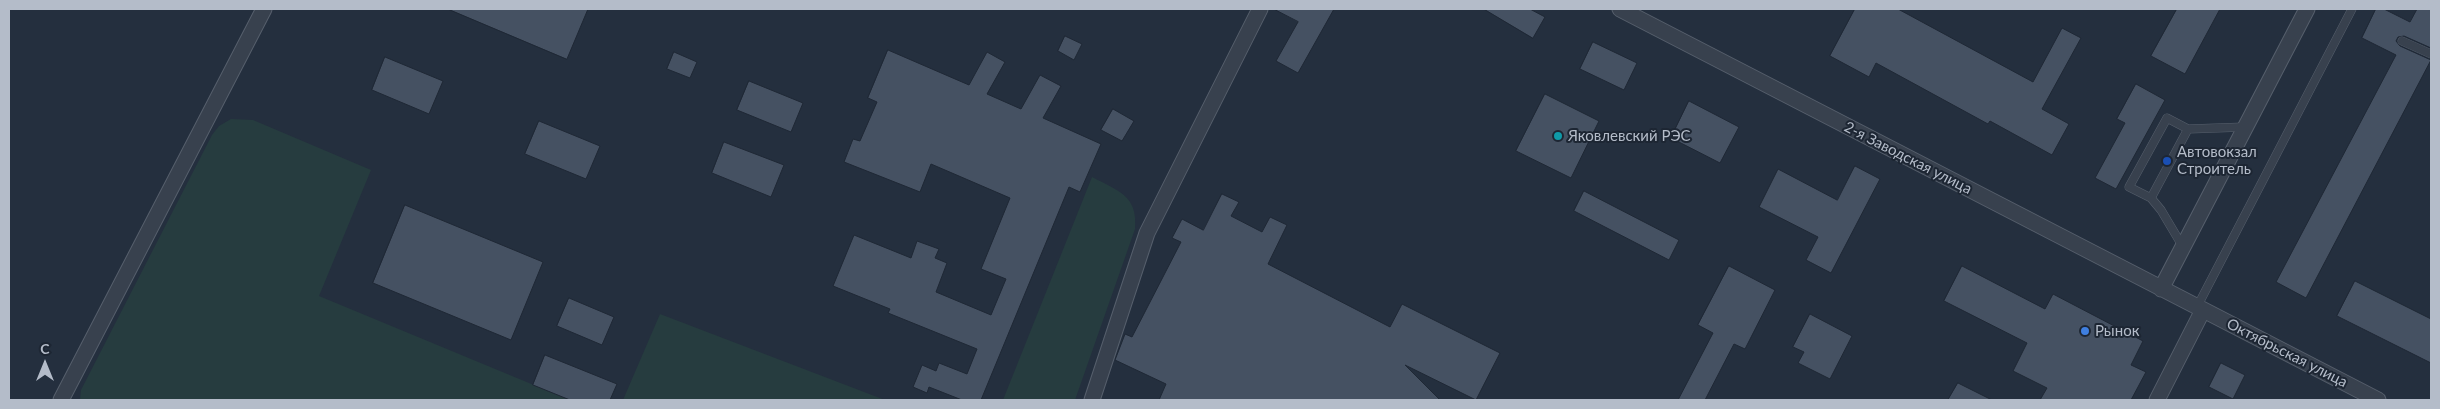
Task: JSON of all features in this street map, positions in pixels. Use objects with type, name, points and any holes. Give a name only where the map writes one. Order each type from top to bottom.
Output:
[{"type":"street","points":[[61,400],[264,9]]},
{"type":"street","points":[[1092,400],[1148,233],[1260,9]]},
{"type":"street","name":"2-я Заводская улица","points":[[1620,9],[2200,308]]},
{"type":"street","points":[[2161,288],[2307,9]]},
{"type":"street","points":[[2157,400],[2200,308]]},
{"type":"street","name":"Октябрьская улица","points":[[2200,308],[2378,400]]},
{"type":"lane","points":[[2200,308],[2352,9]]},
{"type":"lane","points":[[2402,41],[2431,54]]},
{"type":"lane","points":[[2183,247],[2161,210],[2151,198],[2129,187],[2167,118],[2188,129],[2245,127]]},
{"type":"lane","points":[[2151,198],[2188,129]]},
{"type":"green space","points":[[231,119],[253,120],[371,170],[319,296],[570,400],[80,400],[81,390],[212,135],[219,126]]},
{"type":"green space","points":[[1092,177],[1118,191],[1130,201],[1135,218],[1135,229],[1075,400],[1003,400]]},
{"type":"green space","points":[[660,314],[885,400],[623,400]]},
{"type":"building","points":[[448,9],[588,9],[567,59]]},
{"type":"building","points":[[1274,9],[1334,9],[1298,73],[1276,61],[1298,22]]},
{"type":"building","points":[[1484,9],[1530,9],[1545,17],[1533,38]]},
{"type":"building","points":[[1855,9],[1898,9],[2033,82],[2062,28],[2081,38],[2042,109],[2069,124],[2052,155],[1990,121],[1988,124],[1876,63],[1869,77],[1830,56]]},
{"type":"building","points":[[2177,9],[2220,9],[2185,74],[2151,56]]},
{"type":"building","points":[[2376,9],[2384,9],[2410,22],[2417,9],[2431,9],[2431,48],[2404,36],[2398,37],[2396,41],[2400,46],[2431,60],[2306,298],[2276,282],[2396,55],[2362,38]]},
{"type":"building","points":[[1065,36],[1082,44],[1074,60],[1058,51]]},
{"type":"building","points":[[1593,42],[1637,63],[1624,90],[1580,69]]},
{"type":"building","points":[[888,50],[969,85],[987,52],[1005,62],[987,94],[1021,109],[1040,75],[1061,86],[1043,118],[1101,144],[1080,192],[1069,187],[981,400],[962,400],[929,387],[927,393],[913,387],[922,365],[936,371],[939,363],[967,374],[977,349],[888,313],[890,309],[833,286],[854,235],[911,258],[917,241],[939,249],[935,258],[947,263],[936,292],[991,315],[1006,279],[981,269],[1010,198],[931,164],[920,192],[844,162],[853,139],[860,141],[877,102],[868,98]]},
{"type":"building","points":[[674,52],[697,62],[690,78],[667,69]]},
{"type":"building","points":[[385,57],[443,81],[429,114],[372,90]]},
{"type":"building","points":[[749,81],[803,103],[791,132],[737,110]]},
{"type":"building","points":[[2136,84],[2165,100],[2116,189],[2095,178],[2125,123],[2117,119]]},
{"type":"building","name":"Яковлевский РЭС","points":[[1545,94],[1599,121],[1571,178],[1516,151]]},
{"type":"building","points":[[1689,101],[1739,127],[1720,163],[1671,138]]},
{"type":"building","points":[[1113,109],[1134,121],[1122,141],[1101,130]]},
{"type":"building","points":[[539,121],[600,146],[586,179],[525,154]]},
{"type":"building","points":[[724,142],[784,165],[771,197],[712,173]]},
{"type":"building","points":[[1855,166],[1880,179],[1831,273],[1806,260],[1818,237],[1759,207],[1778,169],[1837,200]]},
{"type":"building","points":[[1584,191],[1679,240],[1669,260],[1574,211]]},
{"type":"building","points":[[1222,194],[1239,202],[1231,216],[1262,232],[1270,217],[1287,225],[1268,264],[1390,327],[1402,304],[1500,353],[1476,400],[1405,365],[1440,400],[1159,400],[1166,384],[1115,360],[1125,334],[1132,337],[1181,242],[1172,238],[1182,219],[1203,230]]},
{"type":"building","points":[[405,205],[543,262],[511,340],[373,283]]},
{"type":"building","points":[[1729,266],[1775,290],[1745,349],[1734,344],[1705,400],[1678,400],[1713,333],[1698,325]]},
{"type":"building","points":[[1962,266],[2045,309],[2053,294],[2143,341],[2131,365],[2146,372],[2131,400],[2040,400],[2047,388],[2013,371],[2027,343],[1944,301]]},
{"type":"building","points":[[2355,281],[2431,319],[2431,363],[2337,316]]},
{"type":"building","points":[[569,298],[614,317],[602,345],[557,326]]},
{"type":"building","points":[[1810,314],[1852,336],[1830,379],[1798,363],[1804,352],[1793,347]]},
{"type":"building","points":[[545,355],[617,384],[610,400],[570,400],[533,385]]},
{"type":"building","points":[[2221,363],[2245,375],[2233,399],[2209,387]]},
{"type":"building","points":[[1958,383],[1992,400],[1948,400]]},
{"type":"place","name":"Яковлевский РЭС","points":[[1558,136]]},
{"type":"place","name":"Автовокзал Строитель","points":[[2167,161]]},
{"type":"place","name":"Рынок","points":[[2085,331]]}]
